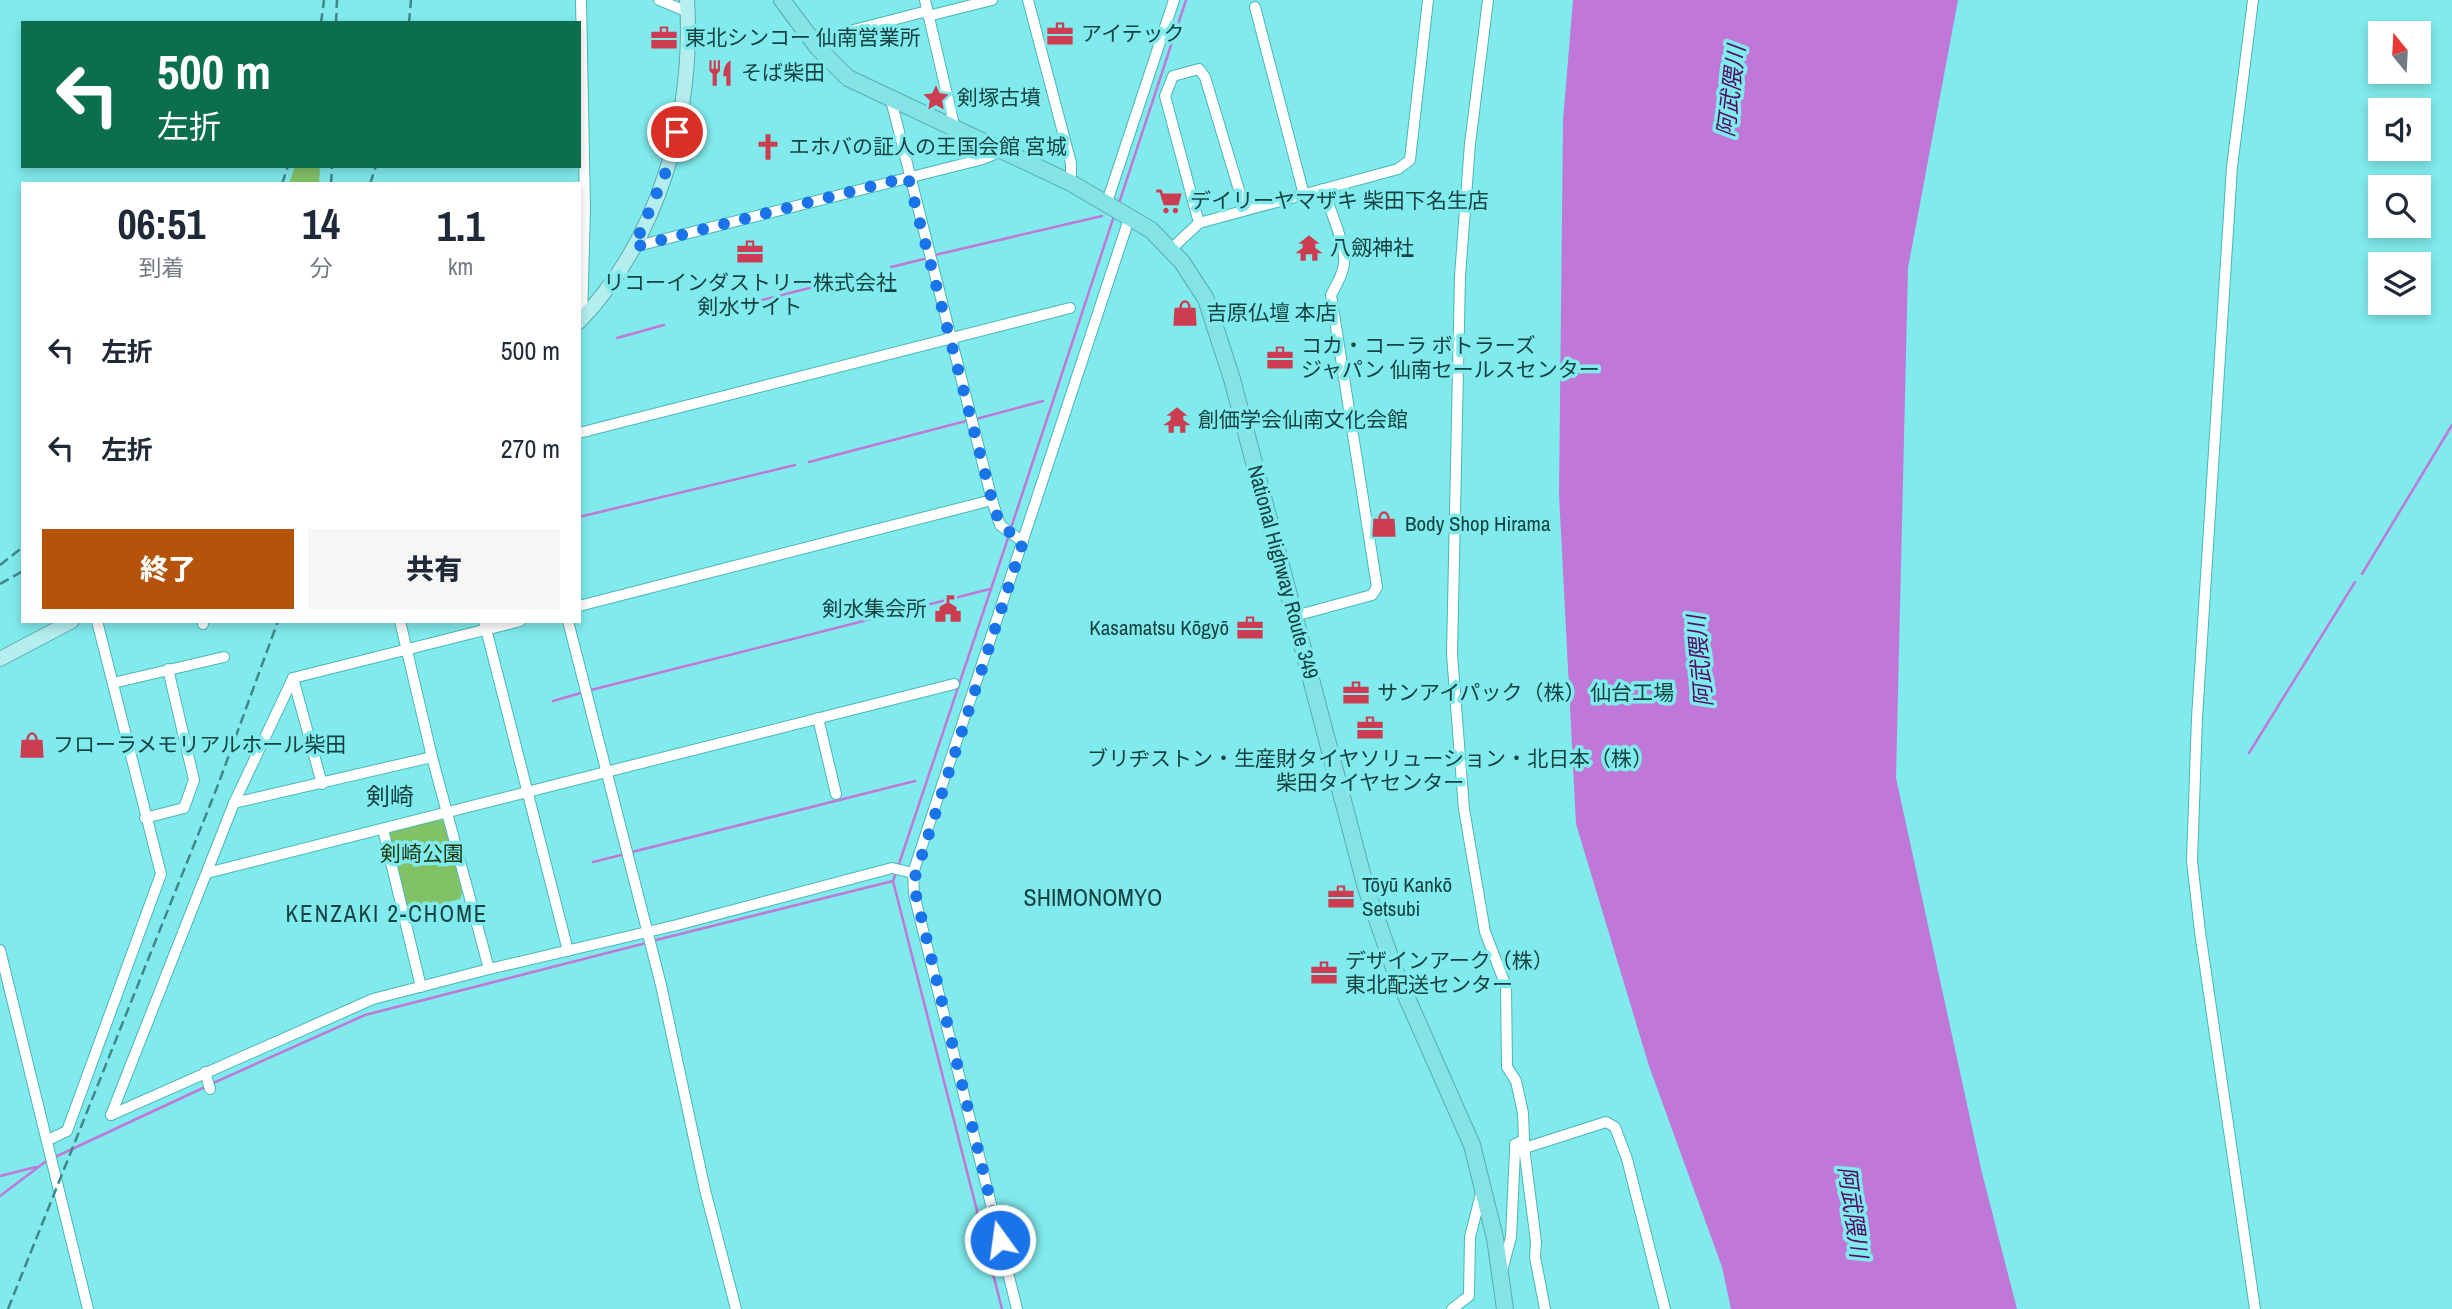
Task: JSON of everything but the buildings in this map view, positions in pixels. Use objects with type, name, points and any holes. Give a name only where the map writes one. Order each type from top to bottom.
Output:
[{"type":"highway","name":"National Highway Route 349","points":[[782,0],[818,48],[848,78],[1109,203],[1128,214],[1171,249],[1191,274],[1214,318],[1369,897],[1410,1009],[1466,1128],[1484,1188],[1505,1309]]},
{"type":"main road","points":[[581,321],[634,247],[670,162],[687,71],[687,6]]},
{"type":"main road","points":[[0,659],[68,623]]},
{"type":"street","points":[[581,0],[585,208],[581,321]]},
{"type":"street","points":[[659,0],[687,6]]},
{"type":"street","points":[[818,48],[846,32],[926,9],[992,0]]},
{"type":"street","points":[[1028,0],[1071,163],[1071,183]]},
{"type":"street","points":[[1109,203],[1174,0]]},
{"type":"street","points":[[1171,249],[1199,223],[1398,169],[1410,160],[1428,0]]},
{"type":"street","points":[[1488,0],[1470,144],[1460,276],[1452,654],[1468,833],[1485,932],[1506,986],[1507,1067],[1516,1081],[1523,1112],[1524,1140],[1515,1144],[1520,1149],[1545,1309]]},
{"type":"street","points":[[2253,0],[2232,167],[2197,718],[2192,861],[2255,1309]]},
{"type":"street","points":[[1255,7],[1304,195]]},
{"type":"street","points":[[926,9],[955,129]]},
{"type":"street","points":[[1199,223],[1165,96],[1173,76],[1199,69],[1205,77],[1245,210]]},
{"type":"street","points":[[891,100],[908,177],[992,500],[1000,525],[1021,542]]},
{"type":"street","points":[[634,247],[983,159],[1002,151]]},
{"type":"street","points":[[1295,616],[1372,595],[1377,587],[1331,295],[1344,264],[1343,244],[1333,225],[1323,189]]},
{"type":"street","points":[[1017,1309],[910,873],[1128,214]]},
{"type":"street","points":[[581,432],[1070,307]]},
{"type":"street","points":[[581,605],[992,500]]},
{"type":"street","points":[[48,1140],[67,1131],[161,874],[98,623]]},
{"type":"street","points":[[401,623],[432,757],[489,969]]},
{"type":"street","points":[[502,623],[485,625],[293,678],[234,803],[111,1115],[364,1002],[489,969],[648,937],[892,869],[910,873]]},
{"type":"street","points":[[569,623],[648,937],[705,1190],[736,1309]]},
{"type":"street","points":[[485,625],[568,951]]},
{"type":"street","points":[[113,682],[224,657]]},
{"type":"street","points":[[145,818],[184,808],[194,780],[168,668]]},
{"type":"street","points":[[293,678],[322,784]]},
{"type":"street","points":[[207,873],[954,684]]},
{"type":"street","points":[[818,718],[836,794]]},
{"type":"street","points":[[234,803],[432,757]]},
{"type":"street","points":[[383,830],[421,987]]},
{"type":"street","points":[[0,950],[88,1309]]},
{"type":"street","points":[[205,1072],[210,1089]]},
{"type":"street","points":[[1520,1149],[1606,1122],[1615,1127],[1627,1159],[1665,1309]]},
{"type":"street","points":[[1500,1276],[1511,1237],[1520,1149]]},
{"type":"street","points":[[1452,1309],[1469,1296],[1470,1237],[1484,1188]]},
{"type":"green space","points":[[294,168],[320,168],[319,182],[290,182]]},
{"type":"green space","name":"剣崎公園","points":[[437,818],[446,823],[462,893],[460,899],[412,912],[407,908],[386,838],[391,830]]},
{"type":"water","name":"阿武隈川","points":[[1573,0],[1958,0],[1908,268],[1896,778],[1982,1173],[2017,1309],[1731,1309],[1722,1267],[1649,1066],[1576,824],[1559,494],[1563,121]]},
{"type":"waterway","points":[[1119,203],[1186,0]]},
{"type":"waterway","points":[[935,255],[1102,216]]},
{"type":"waterway","points":[[1011,528],[1114,216]]},
{"type":"waterway","points":[[891,267],[924,259]]},
{"type":"waterway","points":[[719,311],[845,279]]},
{"type":"waterway","points":[[617,338],[664,325]]},
{"type":"waterway","points":[[976,419],[1043,401]]},
{"type":"waterway","points":[[809,462],[966,421]]},
{"type":"waterway","points":[[2362,574],[2452,425]]},
{"type":"waterway","points":[[581,517],[795,465]]},
{"type":"waterway","points":[[898,867],[1009,535]]},
{"type":"waterway","points":[[2249,753],[2355,582]]},
{"type":"waterway","points":[[591,690],[990,589]]},
{"type":"waterway","points":[[553,701],[581,693]]},
{"type":"waterway","points":[[632,852],[915,781]]},
{"type":"waterway","points":[[593,862],[621,855]]},
{"type":"waterway","points":[[896,873],[893,881],[1002,1309]]},
{"type":"waterway","points":[[652,941],[893,881]]},
{"type":"waterway","points":[[211,1084],[365,1015],[646,943]]},
{"type":"waterway","points":[[55,1157],[205,1087]]},
{"type":"waterway","points":[[0,1196],[49,1159]]},
{"type":"waterway","points":[[0,1176],[36,1167]]},
{"type":"railway","points":[[321,21],[324,0]]},
{"type":"railway","points":[[336,21],[337,0]]},
{"type":"railway","points":[[409,21],[411,0]]},
{"type":"railway","points":[[283,182],[287,168]]},
{"type":"railway","points":[[331,182],[332,168]]},
{"type":"railway","points":[[371,182],[375,168]]},
{"type":"railway","points":[[0,565],[21,549]]},
{"type":"railway","points":[[0,584],[21,572]]},
{"type":"railway","points":[[8,1309],[218,785],[277,623]]},
{"type":"place","name":"アイテック","points":[[1060,34]]},
{"type":"place","name":"東北シンコー 仙南営業所","points":[[664,38]]},
{"type":"place","name":"そば柴田","points":[[720,73]]},
{"type":"place","name":"剣塚古墳","points":[[936,98]]},
{"type":"place","name":"エホバの証人の王国会館 宮城","points":[[768,147]]},
{"type":"place","name":"デイリーヤマザキ 柴田下名生店","points":[[1169,201]]},
{"type":"place","name":"八劔神社","points":[[1309,248]]},
{"type":"place","name":"リコーインダストリー株式会社 剣水サイト","points":[[750,252]]},
{"type":"place","name":"吉原仏壇 本店","points":[[1185,313]]},
{"type":"place","name":"コカ・コーラ ボトラーズ ジャパン 仙南セールスセンター","points":[[1280,358]]},
{"type":"place","name":"創価学会仙南文化会館","points":[[1177,420]]},
{"type":"place","name":"Body Shop Hirama","points":[[1384,524]]},
{"type":"place","name":"剣水集会所","points":[[948,609]]},
{"type":"place","name":"Kasamatsu Kōgyō","points":[[1250,628]]},
{"type":"place","name":"サンアイパック（株） 仙台工場","points":[[1356,693]]},
{"type":"place","name":"ブリヂストン・生産財タイヤソリューション・北日本（株） 柴田タイヤセンター","points":[[1370,728]]},
{"type":"place","name":"フローラメモリアルホール柴田","points":[[32,745]]},
{"type":"place","name":"Tōyū Kankō Setsubi","points":[[1341,897]]},
{"type":"place","name":"デザインアーク（株） 東北配送センター","points":[[1324,973]]},
{"type":"district","name":"剣崎","points":[[390,797]]},
{"type":"district","name":"SHIMONOMYO","points":[[1093,898]]},
{"type":"district","name":"KENZAKI 2-CHOME","points":[[387,914]]},
{"type":"route","points":[[677,132],[670,162],[634,247],[908,177],[992,500],[1000,525],[1023,542],[913,873],[914,894],[1000,1240]]}]
